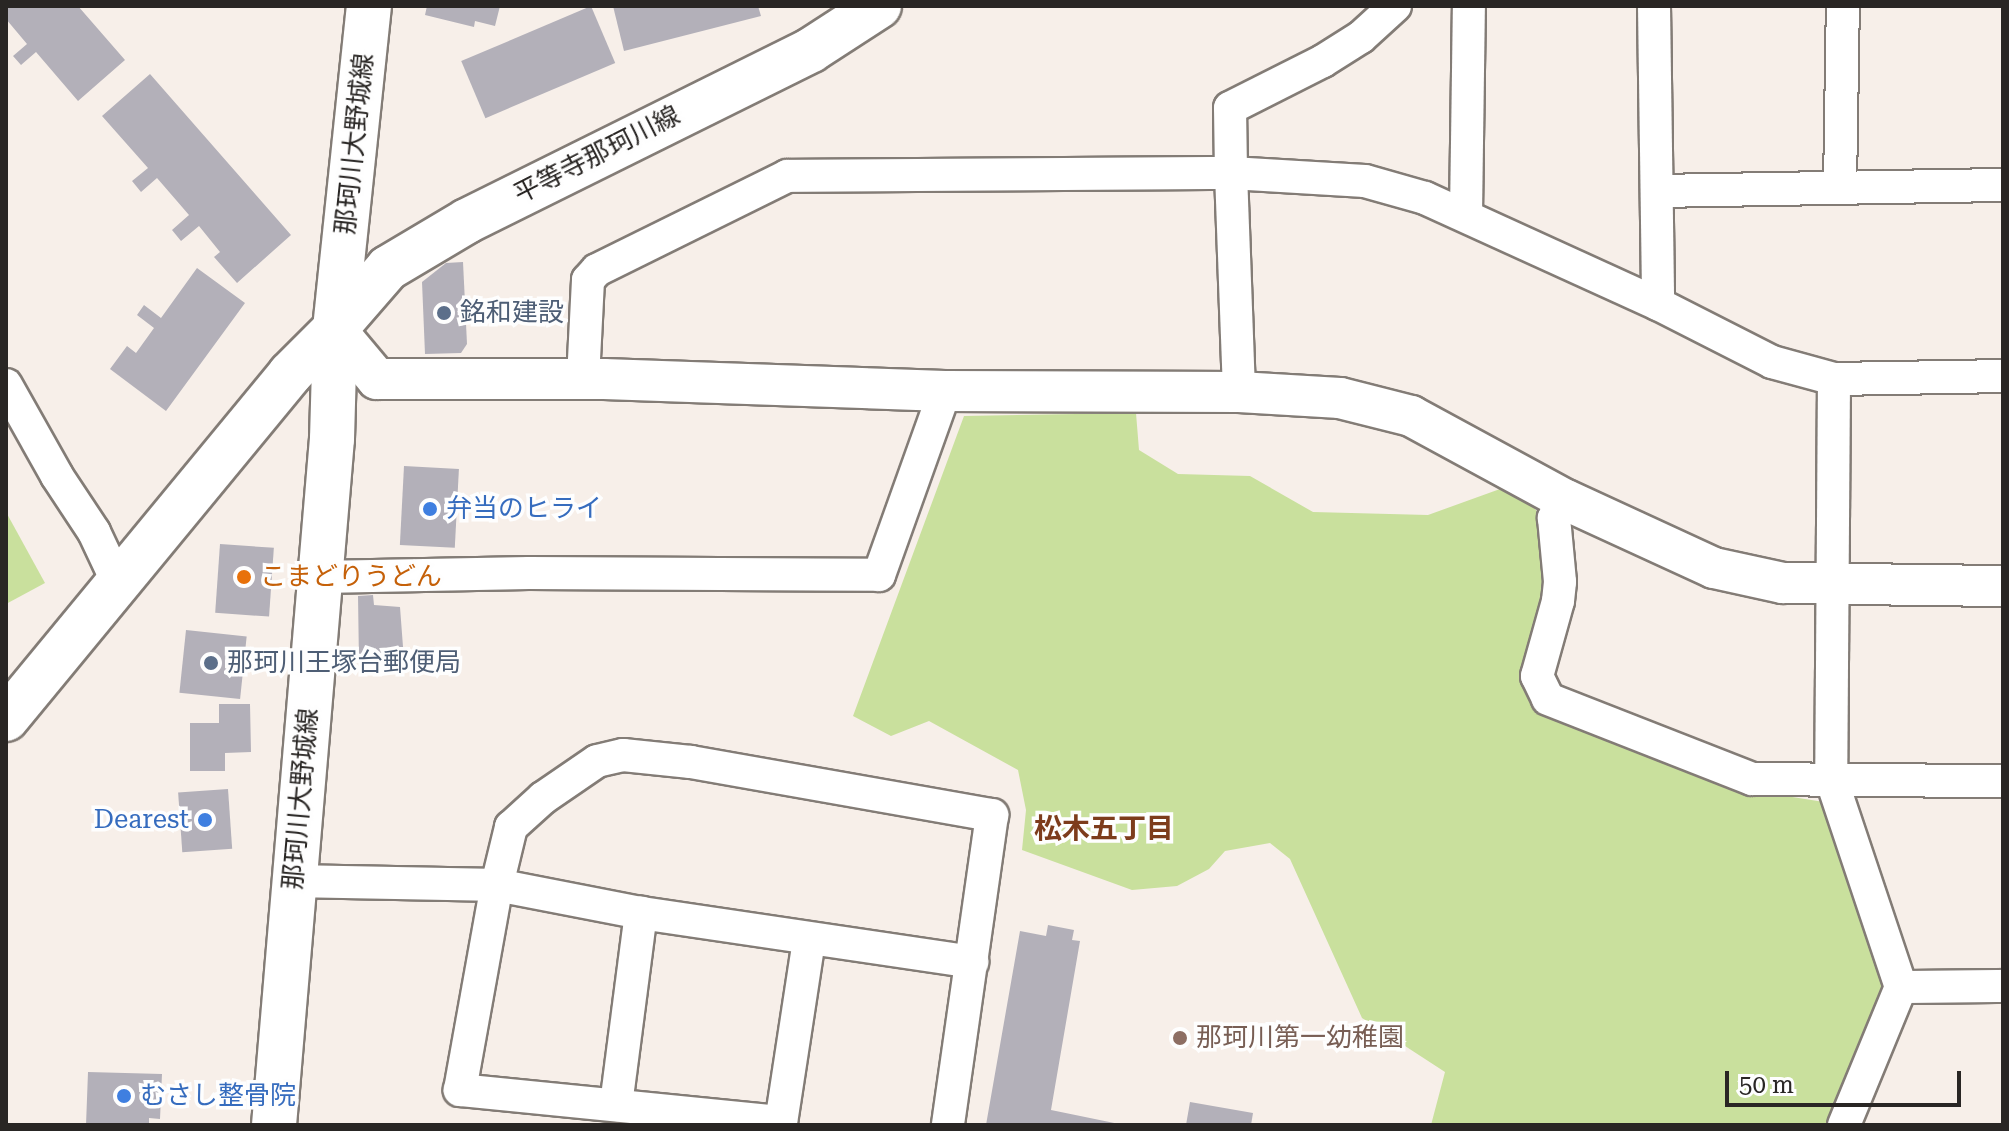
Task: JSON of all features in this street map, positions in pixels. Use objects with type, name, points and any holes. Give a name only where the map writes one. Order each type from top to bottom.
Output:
[{"type":"main road","name":"那珂川大野城線","points":[[274,1125],[332,439],[335,329],[369,6]]},
{"type":"main road","name":"平等寺那珂川線","points":[[335,329],[388,268],[467,221],[811,50],[879,6]]},
{"type":"main road","points":[[6,719],[290,374],[335,329]]},
{"type":"street","points":[[1239,392],[1230,108],[1323,61],[1361,37],[1395,6]]},
{"type":"street","points":[[1466,214],[1469,6]]},
{"type":"street","points":[[1654,6],[1658,304]]},
{"type":"street","points":[[1840,188],[1843,6]]},
{"type":"street","points":[[583,379],[588,280],[597,270],[787,176],[1231,173],[1365,181],[1466,214],[1658,304],[1772,362],[1834,379],[2003,376]]},
{"type":"street","points":[[1657,191],[2003,185]]},
{"type":"street","points":[[335,329],[377,379],[583,379],[945,391],[1239,392],[1340,398],[1411,416],[1566,500],[1714,568],[1783,583],[2003,586]]},
{"type":"street","points":[[1834,379],[1831,778],[1901,987],[1844,1125]]},
{"type":"street","points":[[6,385],[57,476],[94,532],[118,583]]},
{"type":"street","points":[[320,577],[529,573],[879,575],[945,391]]},
{"type":"street","points":[[1566,500],[1554,518],[1560,582],[1558,601],[1537,676],[1548,699],[1752,779],[2003,781]]},
{"type":"street","points":[[809,940],[781,1122],[460,1090],[497,885],[511,827],[543,798],[597,761],[623,755],[691,762],[992,815],[948,1125]]},
{"type":"street","points":[[294,881],[497,885],[641,913],[972,962]]},
{"type":"street","points":[[616,1105],[641,913]]},
{"type":"street","points":[[1901,987],[2003,986]]},
{"type":"green space","points":[[1136,413],[1139,450],[1178,474],[1250,476],[1313,512],[1428,515],[1500,489],[1531,504],[1539,514],[1549,586],[1528,683],[1541,713],[1734,788],[1824,802],[1888,977],[1830,1125],[1431,1125],[1445,1072],[1362,1018],[1290,859],[1270,843],[1225,851],[1209,869],[1177,886],[1132,890],[1022,850],[1026,810],[1018,770],[929,721],[891,736],[853,716],[964,416]]},
{"type":"green space","points":[[6,512],[45,583],[6,604]]},
{"type":"building","points":[[6,6],[78,6],[125,60],[78,101],[36,52],[21,65],[13,56],[27,44],[6,19]]},
{"type":"building","points":[[427,6],[500,6],[495,26],[475,21],[474,27],[425,15]]},
{"type":"building","points":[[591,6],[615,63],[485,118],[461,61]]},
{"type":"building","points":[[613,6],[758,6],[761,16],[624,51]]},
{"type":"building","points":[[150,74],[291,235],[237,283],[214,257],[220,252],[199,226],[181,241],[172,230],[189,215],[157,178],[141,192],[132,181],[148,168],[102,116]]},
{"type":"building","name":"銘和建設","points":[[463,262],[467,344],[461,353],[425,354],[422,282],[446,263]]},
{"type":"building","points":[[197,268],[245,303],[166,411],[110,369],[127,346],[136,353],[154,328],[137,315],[144,305],[161,318]]},
{"type":"building","points":[[404,466],[459,469],[455,548],[400,545]]},
{"type":"building","points":[[220,544],[274,548],[269,617],[215,613]]},
{"type":"building","points":[[373,595],[374,605],[400,607],[404,660],[359,663],[358,596]]},
{"type":"building","points":[[186,630],[247,636],[240,699],[179,693]]},
{"type":"building","points":[[219,704],[250,704],[251,752],[225,753],[225,771],[190,771],[190,723],[219,723]]},
{"type":"building","name":"Dearest","points":[[228,789],[232,849],[182,852],[178,792]]},
{"type":"building","points":[[1048,925],[1074,930],[1072,940],[1080,941],[1051,1110],[1124,1125],[986,1125],[1020,931],[1046,936]]},
{"type":"building","name":"むさし整骨院","points":[[88,1072],[162,1074],[160,1119],[149,1118],[149,1125],[86,1125]]},
{"type":"building","points":[[1190,1102],[1253,1113],[1251,1125],[1186,1125]]},
{"type":"place","name":"銘和建設","points":[[444,313]]},
{"type":"place","name":"弁当のヒライ","points":[[430,509]]},
{"type":"place","name":"こまどりうどん","points":[[244,577]]},
{"type":"place","name":"那珂川王塚台郵便局","points":[[211,663]]},
{"type":"place","name":"Dearest","points":[[205,820]]},
{"type":"place","name":"那珂川第一幼稚園","points":[[1180,1038]]},
{"type":"place","name":"むさし整骨院","points":[[124,1096]]},
{"type":"district","name":"松木五丁目","points":[[1104,829]]}]
